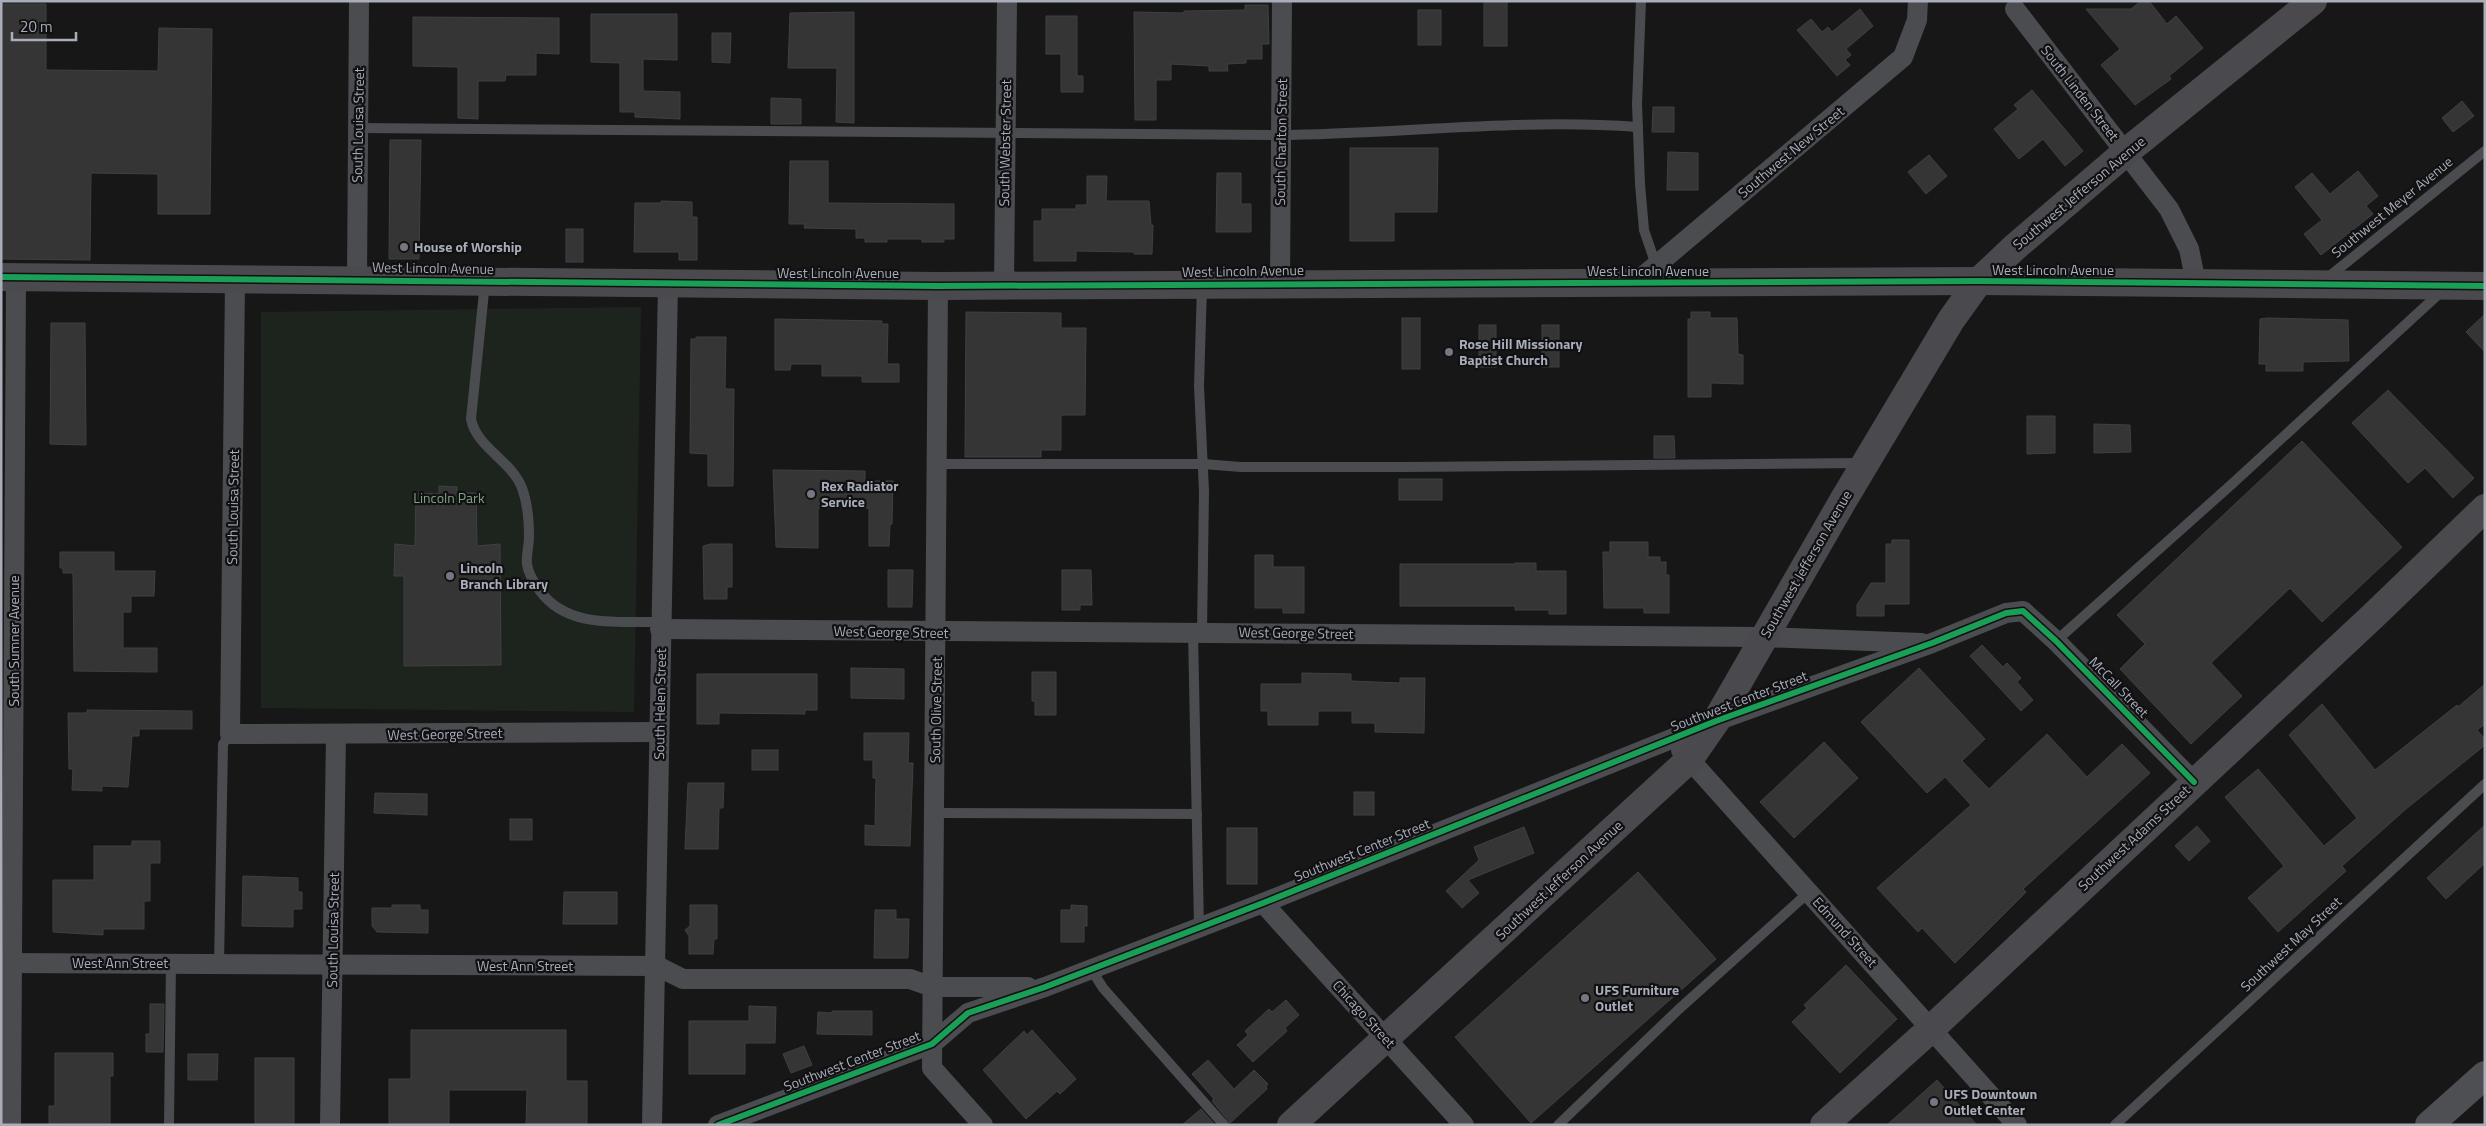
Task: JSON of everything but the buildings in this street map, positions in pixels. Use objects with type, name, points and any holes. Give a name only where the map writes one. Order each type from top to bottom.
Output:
[{"type":"main road","name":"Southwest Jefferson Avenue","points":[[1291,1125],[1387,1039],[1681,750],[1716,722],[1763,637],[1866,463],[1952,320],[1979,282],[2015,247],[2126,152],[2313,1]]},
{"type":"main road","name":"West Lincoln Avenue","points":[[9,277],[938,286],[1280,283],[1634,284],[1979,282],[2485,286]]},
{"type":"main road","name":"Southwest Adams Street","points":[[1824,1125],[1932,1028],[2373,616],[2485,508]]},
{"type":"main road","points":[[2429,1125],[2485,1075]]},
{"type":"street","name":"South Louisa Street","points":[[357,280],[360,1]]},
{"type":"street","name":"South Webster Street","points":[[1004,285],[1007,1]]},
{"type":"street","name":"South Charlton Street","points":[[1280,283],[1282,1]]},
{"type":"street","name":"Southwest New Street","points":[[1634,284],[1903,57],[1917,20],[1918,1]]},
{"type":"street","name":"South Linden Street","points":[[2015,9],[2126,152],[2174,218],[2189,250],[2196,283]]},
{"type":"street","name":"South Sumner Avenue","points":[[9,277],[7,963],[11,1125]]},
{"type":"street","name":"South Louisa Street","points":[[230,734],[236,280]]},
{"type":"street","name":"South Helen Street","points":[[652,1125],[657,966],[660,626],[668,284]]},
{"type":"street","name":"South Olive Street","points":[[938,286],[937,632],[932,1068],[983,1125]]},
{"type":"street","name":"McCall Street","points":[[2023,611],[2056,641],[2194,782]]},
{"type":"street","name":"Southwest Center Street","points":[[1716,722],[1932,643],[2006,613],[2023,611]]},
{"type":"street","name":"West George Street","points":[[660,626],[937,632],[1197,632],[1763,637],[1932,643]]},
{"type":"street","name":"West George Street","points":[[230,734],[336,736],[659,732]]},
{"type":"street","name":"South Louisa Street","points":[[330,1125],[336,736]]},
{"type":"street","name":"Southwest Center Street","points":[[718,1125],[932,1044],[968,1014],[1045,987],[1263,903],[1681,750]]},
{"type":"street","name":"Edmund Street","points":[[1681,750],[2017,1125]]},
{"type":"street","name":"Chicago Street","points":[[1263,903],[1464,1125]]},
{"type":"street","name":"West Ann Street","points":[[7,963],[657,966],[682,979],[910,979],[933,987],[1045,987]]},
{"type":"lane","points":[[1642,1],[1638,127],[1640,184],[1644,230],[1656,265]]},
{"type":"lane","points":[[358,128],[1282,135],[1519,124],[1586,123],[1638,127]]},
{"type":"lane","name":"Southwest Meyer Avenue","points":[[2318,285],[2485,151]]},
{"type":"lane","points":[[485,282],[472,419],[473,430],[508,465],[522,487],[528,510],[527,564],[534,583],[544,596],[564,613],[586,620],[660,626]]},
{"type":"lane","points":[[1199,927],[1197,632],[1203,464],[1199,386],[1202,285]]},
{"type":"lane","points":[[2056,641],[2232,484],[2449,285]]},
{"type":"lane","points":[[938,464],[1203,464],[1241,467],[1404,467],[1866,463]]},
{"type":"lane","points":[[219,964],[224,744],[230,734]]},
{"type":"lane","name":"Southwest May Street","points":[[2115,1125],[2485,784]]},
{"type":"lane","points":[[935,813],[1197,814]]},
{"type":"lane","points":[[1558,1125],[1678,1010],[1809,892]]},
{"type":"lane","points":[[169,1125],[171,963]]},
{"type":"lane","points":[[1091,969],[1103,988],[1224,1125]]},
{"type":"green space","name":"Lincoln Park","points":[[641,307],[634,712],[261,708],[261,312]]},
{"type":"cycle path","points":[[1,277],[938,286],[1979,281],[2485,286]]},
{"type":"cycle path","points":[[718,1125],[932,1044],[968,1013],[1045,987],[1263,903],[1716,721],[1932,643],[2006,613],[2023,611],[2056,641],[2194,782]]},
{"type":"place","name":"House of Worship","points":[[404,247]]},
{"type":"place","name":"Rose Hill Missionary Baptist Church","points":[[1449,352]]},
{"type":"place","name":"Rex Radiator Service","points":[[811,494]]},
{"type":"place","name":"Lincoln Branch Library","points":[[450,576]]},
{"type":"place","name":"UFS Furniture Outlet","points":[[1585,998]]},
{"type":"place","name":"UFS Downtown Outlet Center","points":[[1934,1102]]}]
